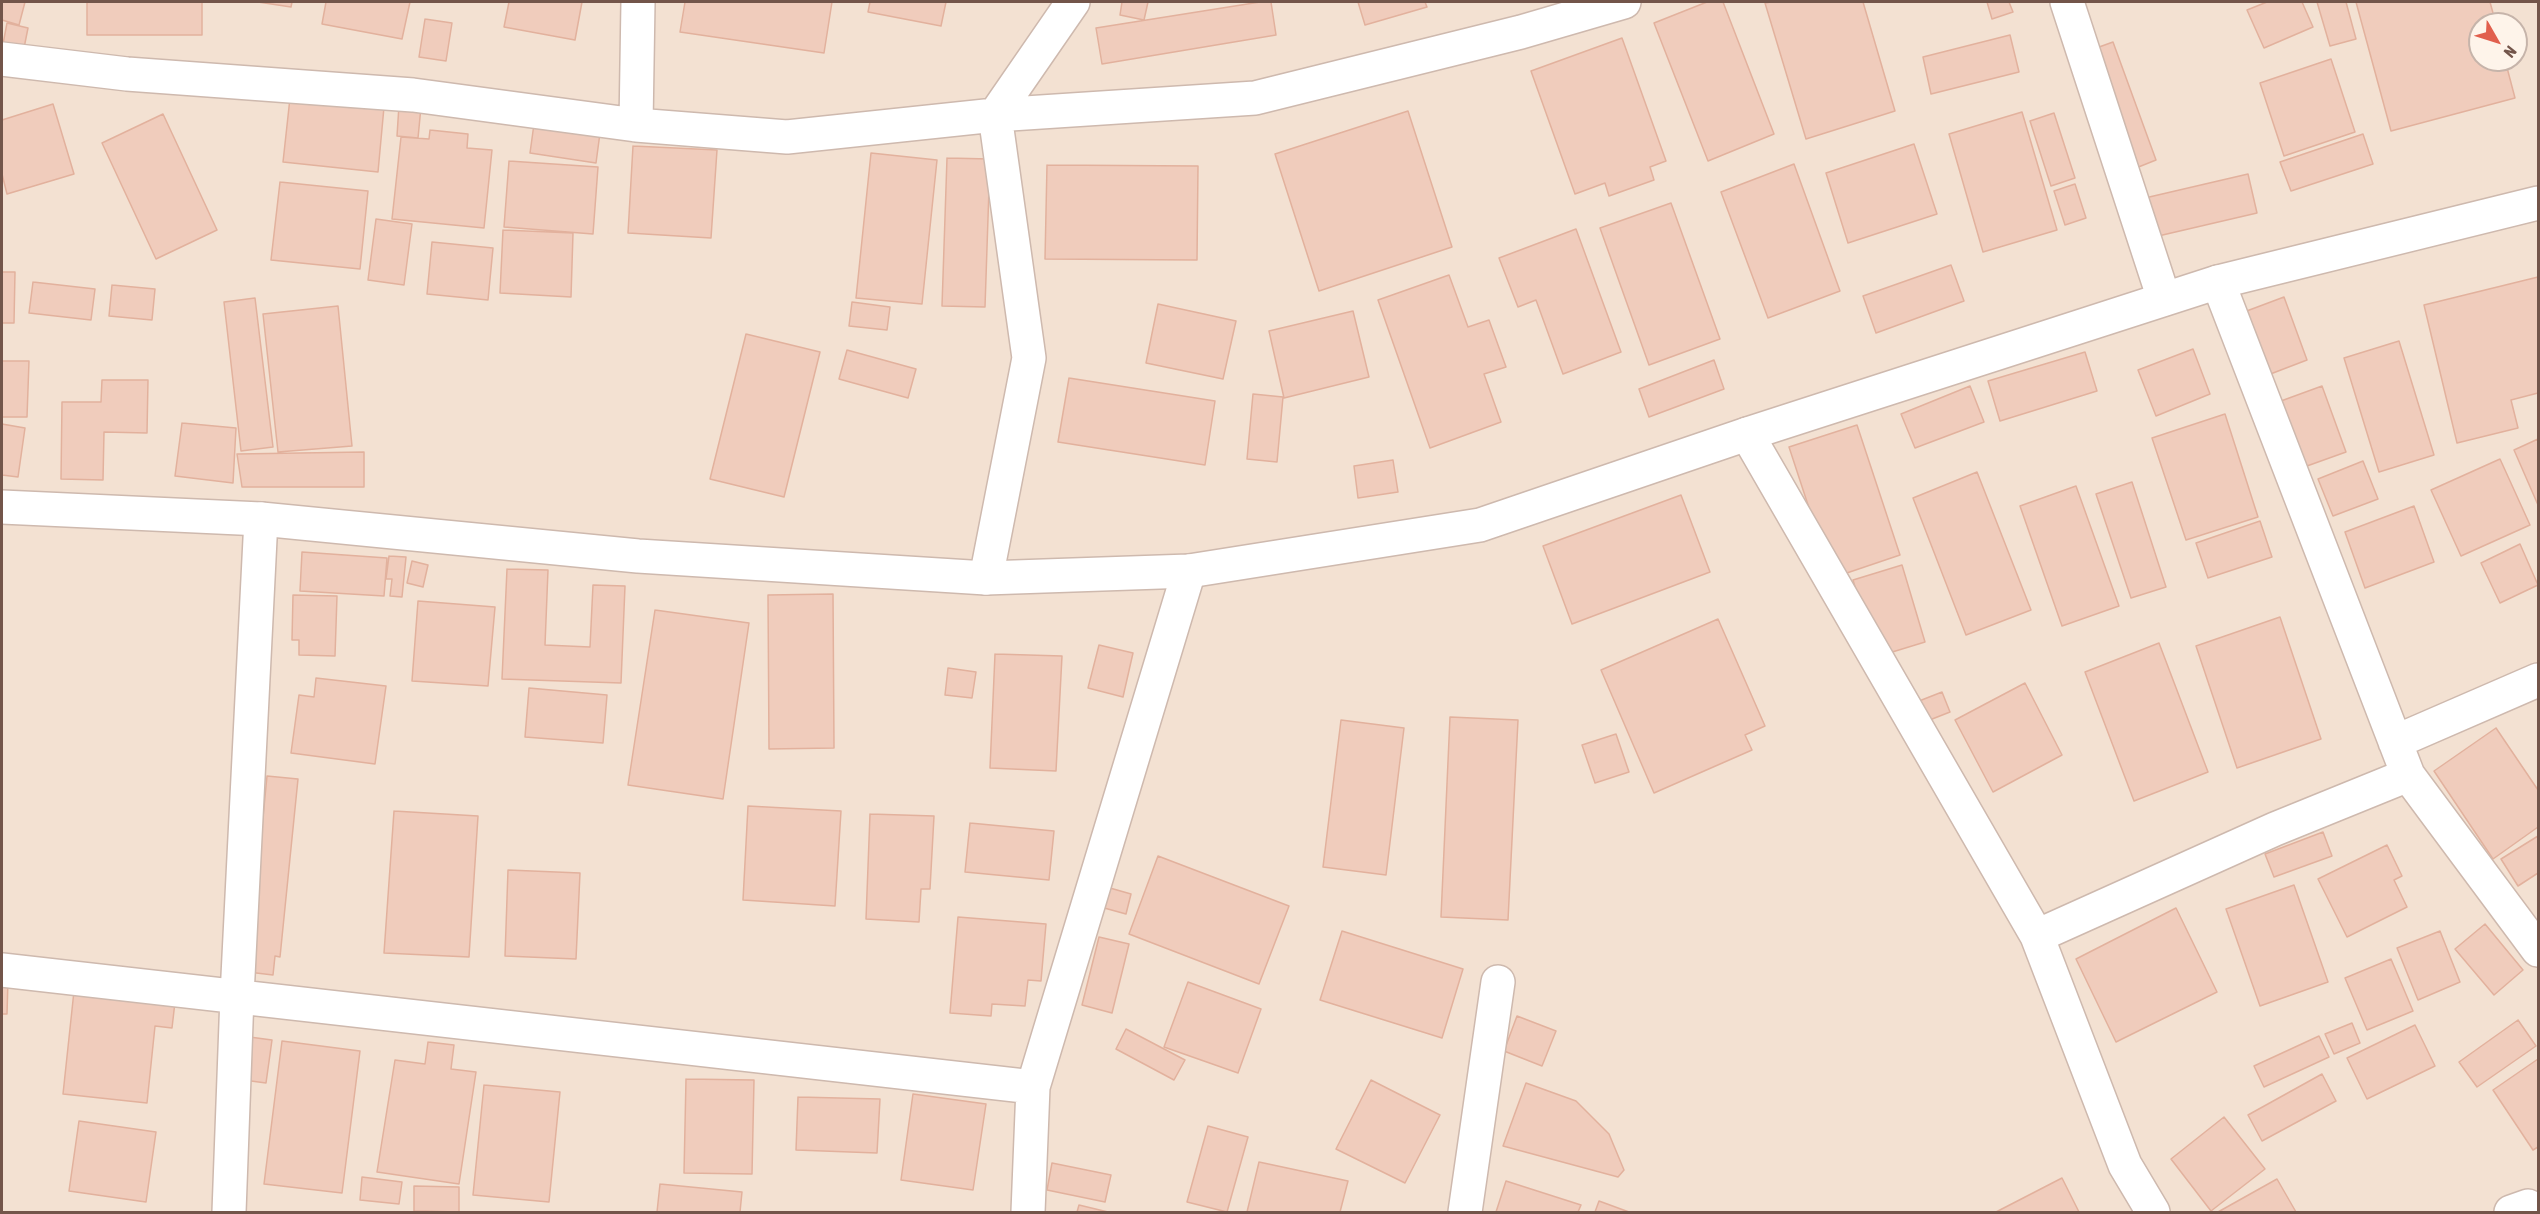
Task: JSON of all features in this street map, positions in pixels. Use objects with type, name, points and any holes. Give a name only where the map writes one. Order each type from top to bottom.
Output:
[{"type":"street","points":[[636,124],[638,2]]},
{"type":"street","points":[[987,578],[1029,358],[995,115],[1073,2]]},
{"type":"street","points":[[2,59],[128,74],[413,95],[636,124],[787,137],[995,115],[1255,98],[1521,32],[1624,2]]},
{"type":"street","points":[[2067,2],[2164,299]]},
{"type":"street","points":[[2,507],[261,519],[638,556],[987,578],[1189,571],[1479,525],[1747,434],[2217,282],[2538,204]]},
{"type":"street","points":[[2217,282],[2408,775],[2526,923],[2538,950]]},
{"type":"street","points":[[1747,434],[2037,936],[2125,1165],[2153,1212]]},
{"type":"street","points":[[229,1212],[237,996],[261,519]]},
{"type":"street","points":[[1028,1212],[1033,1087],[1189,571]]},
{"type":"street","points":[[2395,742],[2538,680]]},
{"type":"street","points":[[2037,936],[2275,829],[2408,775]]},
{"type":"street","points":[[2,970],[1033,1087]]},
{"type":"street","points":[[1465,1212],[1498,982]]},
{"type":"street","points":[[2511,1212],[2528,1206],[2538,1212]]},
{"type":"shaded area","points":[[2,2],[2538,2],[2538,1212],[2,1212]]},
{"type":"building","points":[[2,2],[25,2],[19,25],[2,20]]},
{"type":"building","points":[[87,2],[202,2],[202,35],[87,35]]},
{"type":"building","points":[[258,2],[292,2],[291,7]]},
{"type":"building","points":[[326,2],[410,2],[402,39],[322,24]]},
{"type":"building","points":[[509,2],[582,2],[575,40],[504,27]]},
{"type":"building","points":[[685,2],[832,2],[824,53],[680,32]]},
{"type":"building","points":[[870,2],[946,2],[941,26],[868,12]]},
{"type":"building","points":[[1122,2],[1148,2],[1144,20],[1120,15]]},
{"type":"building","points":[[1271,2],[1276,35],[1102,64],[1096,28]]},
{"type":"building","points":[[1358,2],[1425,2],[1427,7],[1365,25]]},
{"type":"building","points":[[1707,2],[1723,2],[1774,134],[1708,161],[1654,23]]},
{"type":"building","points":[[1863,2],[1895,111],[1806,139],[1765,3]]},
{"type":"building","points":[[1987,2],[2009,2],[2013,12],[1992,19]]},
{"type":"building","points":[[2267,2],[2302,2],[2313,27],[2264,48],[2247,10]]},
{"type":"building","points":[[2317,2],[2346,2],[2356,39],[2330,46]]},
{"type":"building","points":[[2356,2],[2490,2],[2493,12],[2468,12],[2468,72],[2508,72],[2515,98],[2391,131]]},
{"type":"building","points":[[425,19],[452,23],[446,61],[419,57]]},
{"type":"building","points":[[7,23],[28,28],[24,48],[3,44]]},
{"type":"building","points":[[2010,35],[2019,72],[1931,94],[1923,57]]},
{"type":"building","points":[[1622,38],[1666,161],[1650,167],[1654,180],[1609,196],[1605,183],[1575,194],[1531,71]]},
{"type":"building","points":[[2113,42],[2156,160],[2131,170],[2088,51]]},
{"type":"building","points":[[2331,59],[2355,132],[2284,156],[2260,83]]},
{"type":"building","points":[[290,98],[384,107],[378,172],[283,162]]},
{"type":"building","points":[[53,104],[74,174],[7,194],[2,174],[2,120]]},
{"type":"building","points":[[399,105],[421,107],[418,138],[397,136]]},
{"type":"building","points":[[1408,111],[1452,247],[1319,291],[1275,154]]},
{"type":"building","points":[[2022,112],[2057,230],[1983,252],[1949,134]]},
{"type":"building","points":[[2054,113],[2075,178],[2051,186],[2030,121]]},
{"type":"building","points":[[163,114],[217,230],[156,259],[102,143]]},
{"type":"building","points":[[534,124],[600,133],[596,163],[530,153]]},
{"type":"building","points":[[430,130],[468,134],[467,148],[492,150],[484,228],[392,219],[401,137],[429,139]]},
{"type":"building","points":[[2363,134],[2373,164],[2291,191],[2280,162]]},
{"type":"building","points":[[1914,144],[1937,214],[1848,243],[1826,173]]},
{"type":"building","points":[[633,146],[717,150],[711,238],[628,233]]},
{"type":"building","points":[[871,153],[937,160],[922,304],[856,298]]},
{"type":"building","points":[[947,158],[990,159],[985,307],[942,306]]},
{"type":"building","points":[[509,161],[598,167],[593,234],[504,227]]},
{"type":"building","points":[[1794,164],[1840,291],[1768,318],[1721,192]]},
{"type":"building","points":[[1047,165],[1198,166],[1197,260],[1045,259]]},
{"type":"building","points":[[2248,174],[2257,213],[2154,237],[2145,198]]},
{"type":"building","points":[[280,182],[368,191],[360,269],[271,260]]},
{"type":"building","points":[[2075,184],[2086,218],[2065,225],[2054,191]]},
{"type":"building","points":[[1671,203],[1720,339],[1649,365],[1600,228]]},
{"type":"building","points":[[376,219],[412,224],[404,285],[368,280]]},
{"type":"building","points":[[1576,229],[1621,352],[1563,374],[1536,300],[1518,307],[1499,258]]},
{"type":"building","points":[[503,230],[573,233],[571,297],[500,293]]},
{"type":"building","points":[[432,242],[493,248],[488,300],[427,294]]},
{"type":"building","points":[[1951,265],[1964,301],[1876,333],[1863,296]]},
{"type":"building","points":[[2,272],[15,272],[14,323],[2,323]]},
{"type":"building","points":[[1449,275],[1468,327],[1489,320],[1506,367],[1484,374],[1501,422],[1430,448],[1378,300]]},
{"type":"building","points":[[2538,277],[2538,393],[2511,400],[2518,428],[2457,443],[2424,305]]},
{"type":"building","points":[[33,282],[95,289],[91,320],[29,313]]},
{"type":"building","points":[[112,285],[155,289],[152,320],[109,316]]},
{"type":"building","points":[[2284,297],[2307,360],[2260,378],[2236,315]]},
{"type":"building","points":[[255,298],[273,447],[241,451],[224,302]]},
{"type":"building","points":[[852,302],[890,307],[887,330],[849,326]]},
{"type":"building","points":[[1158,304],[1236,321],[1223,379],[1146,363]]},
{"type":"building","points":[[338,306],[352,446],[278,452],[263,314]]},
{"type":"building","points":[[1353,311],[1369,377],[1284,398],[1269,331]]},
{"type":"building","points":[[746,334],[820,352],[784,497],[710,479]]},
{"type":"building","points":[[2399,341],[2434,455],[2379,472],[2344,358]]},
{"type":"building","points":[[2193,349],[2210,394],[2156,416],[2138,370]]},
{"type":"building","points":[[847,350],[916,369],[908,398],[839,379]]},
{"type":"building","points":[[2085,352],[2097,391],[2000,421],[1988,381]]},
{"type":"building","points":[[1714,360],[1724,389],[1649,417],[1639,389]]},
{"type":"building","points":[[2,361],[29,361],[27,417],[2,417]]},
{"type":"building","points":[[1069,378],[1215,401],[1205,465],[1058,442]]},
{"type":"building","points":[[102,380],[148,380],[147,433],[104,432],[103,480],[61,479],[62,402],[101,402]]},
{"type":"building","points":[[1970,386],[1984,422],[1915,448],[1901,414]]},
{"type":"building","points":[[2322,386],[2346,452],[2293,471],[2270,405]]},
{"type":"building","points":[[1253,394],[1283,397],[1277,462],[1247,459]]},
{"type":"building","points":[[2225,414],[2258,517],[2186,540],[2152,438]]},
{"type":"building","points":[[182,423],[236,428],[233,483],[175,476]]},
{"type":"building","points":[[2,424],[25,428],[18,477],[2,475]]},
{"type":"building","points":[[1857,425],[1900,555],[1832,578],[1789,447]]},
{"type":"building","points":[[2538,439],[2538,505],[2514,450]]},
{"type":"building","points":[[364,452],[364,487],[242,487],[237,454]]},
{"type":"building","points":[[2500,459],[2530,525],[2461,556],[2431,490]]},
{"type":"building","points":[[1393,460],[1398,492],[1358,498],[1354,466]]},
{"type":"building","points":[[2363,461],[2378,499],[2333,516],[2318,479]]},
{"type":"building","points":[[1977,472],[2031,610],[1966,635],[1913,498]]},
{"type":"building","points":[[2132,482],[2166,587],[2131,598],[2096,494]]},
{"type":"building","points":[[2076,486],[2119,606],[2062,626],[2020,506]]},
{"type":"building","points":[[1681,495],[1710,572],[1572,624],[1543,546]]},
{"type":"building","points":[[2414,506],[2434,562],[2365,588],[2345,532]]},
{"type":"building","points":[[2260,521],[2272,557],[2208,578],[2196,543]]},
{"type":"building","points":[[2520,544],[2538,585],[2500,603],[2481,563]]},
{"type":"building","points":[[302,552],[387,558],[384,596],[300,591]]},
{"type":"building","points":[[389,556],[406,557],[402,597],[390,596],[392,579],[386,579]]},
{"type":"building","points":[[412,561],[428,565],[423,587],[407,583]]},
{"type":"building","points":[[1902,565],[1925,642],[1876,657],[1853,580]]},
{"type":"building","points":[[507,569],[548,570],[545,645],[590,647],[593,585],[625,586],[621,683],[502,679]]},
{"type":"building","points":[[833,594],[834,748],[769,749],[768,595]]},
{"type":"building","points":[[293,595],[337,596],[335,656],[299,655],[299,640],[292,640]]},
{"type":"building","points":[[418,601],[495,607],[488,686],[412,681]]},
{"type":"building","points":[[655,610],[749,623],[723,799],[628,785]]},
{"type":"building","points":[[2280,617],[2321,739],[2237,768],[2196,646]]},
{"type":"building","points":[[1718,619],[1765,726],[1745,735],[1752,750],[1654,793],[1601,670]]},
{"type":"building","points":[[2159,643],[2208,772],[2134,801],[2085,672]]},
{"type":"building","points":[[1099,645],[1133,653],[1123,697],[1088,688]]},
{"type":"building","points":[[995,654],[1062,656],[1056,771],[990,768]]},
{"type":"building","points":[[948,668],[976,672],[972,698],[945,695]]},
{"type":"building","points":[[316,678],[386,686],[375,764],[291,753],[299,695],[314,697]]},
{"type":"building","points":[[2025,683],[2062,755],[1993,792],[1955,720]]},
{"type":"building","points":[[529,688],[607,695],[603,743],[525,737]]},
{"type":"building","points":[[1942,692],[1950,712],[1922,723],[1914,703]]},
{"type":"building","points":[[1450,717],[1518,720],[1508,920],[1441,917]]},
{"type":"building","points":[[1341,720],[1404,728],[1386,875],[1323,867]]},
{"type":"building","points":[[2496,728],[2538,790],[2538,827],[2493,859],[2434,771]]},
{"type":"building","points":[[1616,734],[1629,772],[1595,783],[1582,745]]},
{"type":"building","points":[[267,776],[298,779],[280,957],[275,956],[273,975],[248,972]]},
{"type":"building","points":[[748,806],[841,811],[835,906],[743,900]]},
{"type":"building","points":[[394,811],[478,816],[469,957],[384,953]]},
{"type":"building","points":[[870,814],[934,816],[930,889],[921,889],[919,922],[866,919]]},
{"type":"building","points":[[970,823],[1054,831],[1049,880],[965,872]]},
{"type":"building","points":[[2323,832],[2332,856],[2274,877],[2265,854]]},
{"type":"building","points":[[2538,836],[2538,873],[2518,886],[2501,859]]},
{"type":"building","points":[[2387,845],[2402,876],[2394,880],[2407,907],[2347,937],[2318,879]]},
{"type":"building","points":[[1158,856],[1289,906],[1259,984],[1129,934]]},
{"type":"building","points":[[508,870],[580,873],[576,959],[505,956]]},
{"type":"building","points":[[2294,885],[2328,982],[2260,1006],[2226,909]]},
{"type":"building","points":[[1103,886],[1131,894],[1126,914],[1097,906]]},
{"type":"building","points":[[2176,908],[2217,992],[2116,1042],[2076,959]]},
{"type":"building","points":[[958,917],[1046,924],[1041,981],[1028,980],[1025,1006],[992,1004],[991,1016],[950,1013]]},
{"type":"building","points":[[2485,924],[2523,970],[2494,995],[2455,949]]},
{"type":"building","points":[[1342,931],[1463,969],[1442,1038],[1320,1000]]},
{"type":"building","points":[[2440,931],[2460,982],[2418,1000],[2397,948]]},
{"type":"building","points":[[1099,937],[1129,944],[1112,1013],[1082,1005]]},
{"type":"building","points":[[2391,959],[2413,1011],[2367,1030],[2345,978]]},
{"type":"building","points":[[2,980],[8,980],[7,1014],[2,1014]]},
{"type":"building","points":[[1188,982],[1261,1009],[1238,1073],[1164,1047]]},
{"type":"building","points":[[74,991],[175,1002],[172,1028],[155,1026],[147,1103],[63,1094]]},
{"type":"building","points":[[1517,1016],[1556,1031],[1542,1066],[1504,1051]]},
{"type":"building","points":[[2518,1020],[2536,1046],[2477,1087],[2459,1062]]},
{"type":"building","points":[[2352,1023],[2360,1043],[2334,1054],[2325,1034]]},
{"type":"building","points":[[2415,1025],[2435,1066],[2367,1099],[2347,1058]]},
{"type":"building","points":[[1126,1029],[1185,1060],[1174,1080],[1116,1049]]},
{"type":"building","points":[[242,1036],[272,1040],[266,1083],[236,1079]]},
{"type":"building","points":[[2319,1036],[2329,1057],[2264,1087],[2254,1066]]},
{"type":"building","points":[[282,1041],[360,1051],[342,1193],[264,1184]]},
{"type":"building","points":[[428,1042],[454,1045],[451,1069],[476,1072],[459,1184],[377,1172],[395,1060],[425,1064]]},
{"type":"building","points":[[2538,1059],[2538,1147],[2533,1150],[2493,1090]]},
{"type":"building","points":[[2322,1074],[2336,1101],[2262,1141],[2248,1115]]},
{"type":"building","points":[[686,1079],[754,1080],[752,1174],[684,1173]]},
{"type":"building","points":[[1371,1080],[1440,1115],[1405,1183],[1336,1149]]},
{"type":"building","points":[[1526,1083],[1576,1101],[1609,1134],[1624,1170],[1618,1177],[1503,1146]]},
{"type":"building","points":[[484,1085],[560,1092],[549,1202],[473,1195]]},
{"type":"building","points":[[913,1094],[986,1104],[973,1190],[901,1180]]},
{"type":"building","points":[[798,1097],[880,1099],[877,1153],[796,1150]]},
{"type":"building","points":[[2224,1117],[2265,1169],[2211,1211],[2171,1159]]},
{"type":"building","points":[[79,1121],[156,1132],[146,1202],[69,1191]]},
{"type":"building","points":[[1208,1126],[1248,1137],[1227,1212],[1187,1202]]},
{"type":"building","points":[[1259,1162],[1348,1181],[1340,1212],[1247,1212]]},
{"type":"building","points":[[1052,1163],[1111,1175],[1105,1202],[1047,1190]]},
{"type":"building","points":[[362,1177],[402,1182],[399,1204],[360,1200]]},
{"type":"building","points":[[2062,1178],[2079,1212],[1996,1212]]},
{"type":"building","points":[[2277,1179],[2296,1212],[2218,1212]]},
{"type":"building","points":[[1506,1181],[1581,1205],[1578,1212],[1496,1212]]},
{"type":"building","points":[[660,1184],[742,1192],[740,1212],[657,1212]]},
{"type":"building","points":[[414,1186],[459,1187],[459,1212],[414,1211]]},
{"type":"building","points":[[1599,1201],[1629,1212],[1595,1212]]},
{"type":"building","points":[[1079,1205],[1108,1212],[1077,1212]]}]
